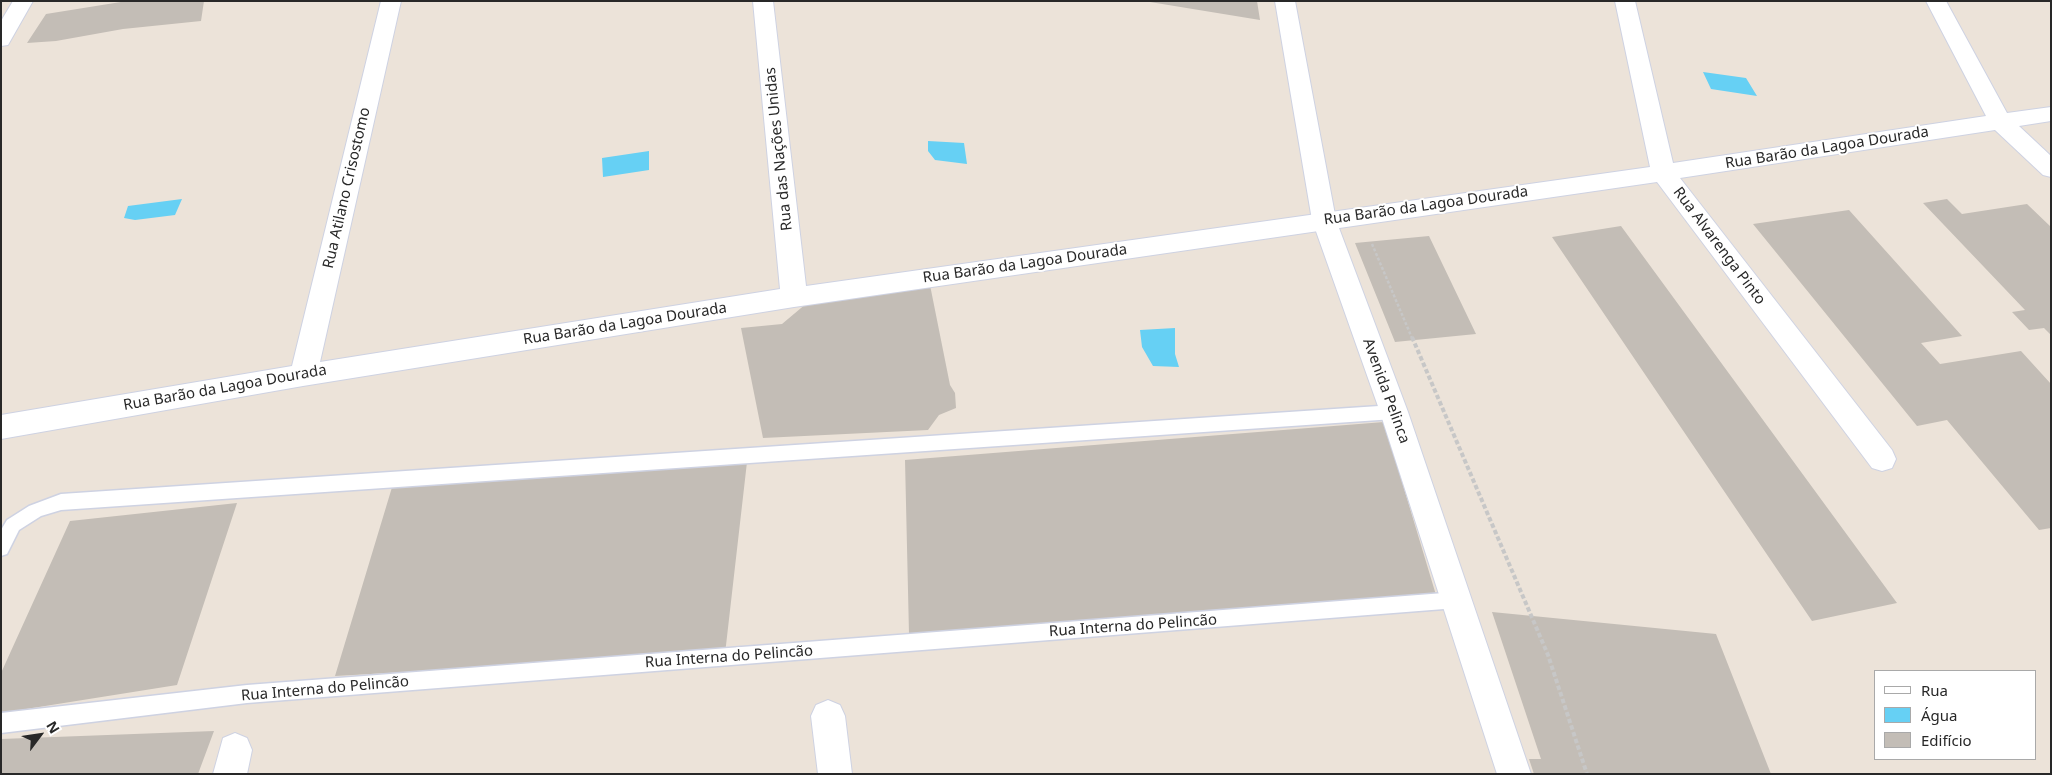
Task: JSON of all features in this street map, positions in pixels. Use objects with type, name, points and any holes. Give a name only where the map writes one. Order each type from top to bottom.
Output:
[{"type":"street","points":[[1,40],[23,1]]},
{"type":"street","name":"Rua Atilano Crisostomo","points":[[302,375],[391,1]]},
{"type":"street","name":"Rua das Nações Unidas","points":[[763,1],[794,297]]},
{"type":"street","name":"Avenida Pelinca","points":[[1285,1],[1324,220],[1394,412],[1514,774]]},
{"type":"street","name":"Rua Alvarenga Pinto","points":[[1625,1],[1663,173],[1882,459]]},
{"type":"street","points":[[1936,1],[2000,122],[2051,169]]},
{"type":"street","name":"Rua Barão da Lagoa Dourada","points":[[1,427],[302,375],[794,297],[1663,173],[2051,114]]},
{"type":"street","points":[[828,716],[835,774]]},
{"type":"lane","points":[[1,548],[13,525],[34,511],[61,502],[1394,412]]},
{"type":"lane","name":"Rua Interna do Pelincão","points":[[1,722],[247,694],[1457,600]]},
{"type":"path","points":[[1370,241],[1548,655],[1587,774]]},
{"type":"water","points":[[1703,72],[1746,78],[1757,96],[1711,89]]},
{"type":"water","points":[[928,141],[964,143],[967,164],[935,160],[928,151]]},
{"type":"water","points":[[649,151],[649,170],[603,177],[602,158]]},
{"type":"water","points":[[182,199],[175,215],[135,220],[124,218],[128,206]]},
{"type":"water","points":[[1175,328],[1175,354],[1179,367],[1153,366],[1142,347],[1140,330]]},
{"type":"building","points":[[127,1],[204,1],[201,21],[123,29],[56,41],[27,43],[46,14]]},
{"type":"building","points":[[1257,1],[1260,20],[1150,2]]},
{"type":"building","points":[[1947,199],[1962,214],[2027,204],[2051,227],[2051,335],[2044,328],[2029,330],[2012,312],[2025,310],[1923,203]]},
{"type":"building","points":[[1849,210],[1962,336],[1921,343],[1940,364],[2021,351],[2051,384],[2051,528],[2039,530],[1947,420],[1917,426],[1753,224]]},
{"type":"building","points":[[1621,226],[1897,603],[1812,621],[1552,237]]},
{"type":"building","points":[[1429,236],[1476,334],[1395,342],[1355,243]]},
{"type":"building","points":[[930,285],[950,385],[955,393],[956,408],[939,415],[928,430],[763,438],[741,328],[782,324],[807,303]]},
{"type":"building","points":[[1384,422],[1436,595],[909,634],[905,460]]},
{"type":"building","points":[[747,462],[725,654],[335,676],[393,484]]},
{"type":"building","points":[[237,503],[177,685],[1,713],[1,673],[70,521]]},
{"type":"building","points":[[1492,612],[1716,634],[1771,774],[1534,774],[1529,759],[1541,759]]},
{"type":"building","points":[[214,731],[198,774],[1,774],[1,739]]}]
